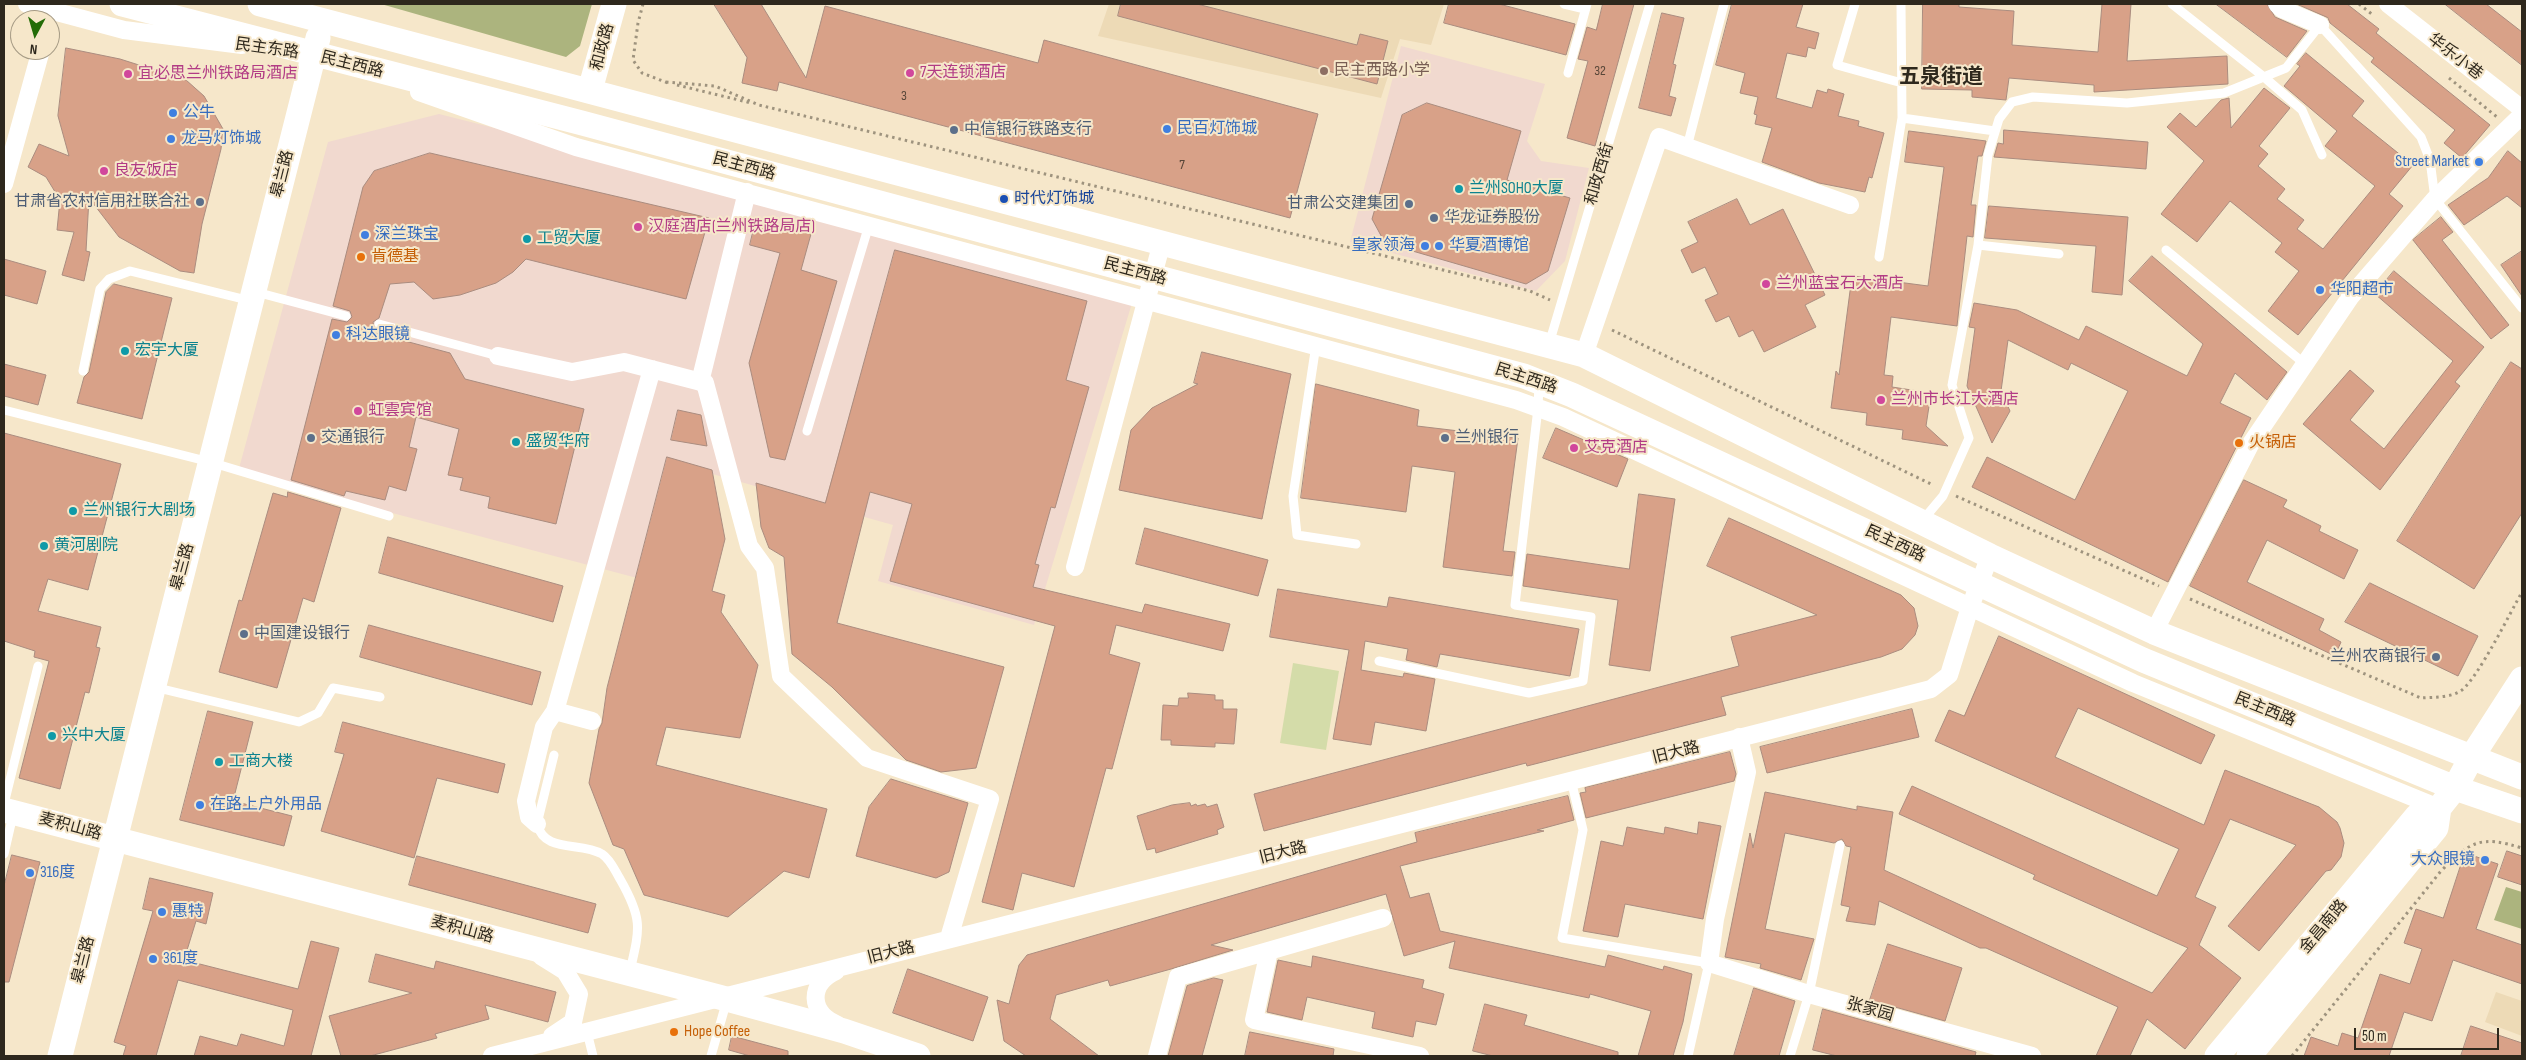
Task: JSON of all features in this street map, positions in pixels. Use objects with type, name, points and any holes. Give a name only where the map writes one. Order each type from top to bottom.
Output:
[{"type":"main road","name":"民主东路","points":[[122,4],[313,55]]},
{"type":"main road","points":[[260,4],[323,15]]},
{"type":"main road","name":"和政路","points":[[590,90],[614,4]]},
{"type":"main road","name":"皋兰路","points":[[60,1056],[323,15]]},
{"type":"main road","name":"民主西路","points":[[323,15],[776,142],[1162,242],[1584,355],[1990,556],[2154,632],[2522,777]]},
{"type":"main road","name":"民主西路","points":[[313,55],[582,123],[1538,382],[1581,399],[2143,660],[2455,788],[2522,810]]},
{"type":"main road","name":"金昌南路","points":[[2249,1056],[2436,828],[2439,808],[2455,788],[2471,758],[2522,679]]},
{"type":"main road","name":"金昌南路","points":[[2217,1056],[2416,816],[2439,808]]},
{"type":"main road","name":"麦积山路","points":[[7,809],[723,998],[844,1032],[918,1056]]},
{"type":"street","name":"民主东路","points":[[27,4],[40,10]]},
{"type":"street","points":[[2277,4],[2282,9],[2320,25]]},
{"type":"street","name":"华乐小巷","points":[[2399,7],[2522,109]]},
{"type":"street","name":"民主东路","points":[[60,17],[124,30],[313,55]]},
{"type":"street","name":"民主西路","points":[[313,55],[576,147],[1516,400],[1572,422],[2133,682],[2439,808]]},
{"type":"street","points":[[4,184],[38,60]]},
{"type":"street","points":[[2154,632],[2250,445],[2351,296],[2435,199],[2522,115]]},
{"type":"street","points":[[1584,355],[1659,137],[1850,204]]},
{"type":"street","points":[[700,382],[747,192]]},
{"type":"street","points":[[1075,567],[1162,242]]},
{"type":"street","points":[[498,356],[572,372],[624,362],[705,383],[749,546],[766,568],[781,676],[867,758],[990,799],[949,938]]},
{"type":"street","points":[[537,824],[529,817],[526,801],[544,727],[555,712],[652,369]]},
{"type":"street","name":"旧大路","points":[[492,1056],[1931,689],[1949,674],[1970,607],[1990,556]]},
{"type":"street","points":[[555,712],[592,721]]},
{"type":"street","points":[[1709,963],[1715,919],[1748,772],[1739,737]]},
{"type":"street","points":[[1157,1056],[1178,977],[1383,918]]},
{"type":"street","points":[[501,940],[542,957],[565,971],[579,994],[573,1022],[564,1030],[546,1040],[519,1049]]},
{"type":"street","points":[[1269,950],[1254,1020],[1420,1056]]},
{"type":"street","points":[[857,962],[822,979],[815,992],[816,1002],[821,1013],[831,1022],[883,1045]]},
{"type":"street","name":"张家园","points":[[1709,963],[1808,994],[2032,1056]]},
{"type":"lane","points":[[1564,4],[1586,6],[1568,72]]},
{"type":"lane","name":"和政西街","points":[[1548,344],[1650,4]]},
{"type":"lane","points":[[1687,147],[1724,4]]},
{"type":"lane","points":[[1855,4],[1837,65],[1902,83]]},
{"type":"lane","points":[[1879,257],[1902,118],[1901,4]]},
{"type":"lane","points":[[2172,4],[2264,77],[2302,110],[2322,155]]},
{"type":"lane","points":[[1922,522],[1943,496],[1970,438],[1952,385],[1978,246],[1988,155],[1999,119],[2012,102],[2026,99],[2128,103],[2224,93],[2286,68],[2320,25],[2421,137],[2430,160],[2435,199],[2522,308]]},
{"type":"lane","points":[[1902,118],[1995,131]]},
{"type":"lane","points":[[807,432],[869,225]]},
{"type":"lane","points":[[1978,246],[2060,254]]},
{"type":"lane","points":[[2166,250],[2305,364]]},
{"type":"lane","points":[[83,371],[100,289],[109,279],[130,271],[346,316]]},
{"type":"lane","points":[[379,324],[498,356]]},
{"type":"lane","points":[[1316,345],[1308,383],[1293,496],[1298,535],[1356,544]]},
{"type":"lane","points":[[1379,661],[1529,693],[1583,681],[1591,617],[1515,605],[1538,408],[1538,382]]},
{"type":"lane","points":[[4,410],[210,462],[390,516]]},
{"type":"lane","points":[[4,854],[7,809],[38,666]]},
{"type":"lane","points":[[154,687],[299,722],[318,713],[333,688],[380,697]]},
{"type":"lane","points":[[554,755],[537,824],[540,834],[548,842],[601,854],[609,861],[635,905],[638,934],[629,974]]},
{"type":"lane","name":"张家园","points":[[1571,780],[1584,830],[1562,938],[1709,963]]},
{"type":"lane","points":[[1790,1056],[1808,994],[1840,845]]},
{"type":"lane","points":[[1688,1056],[1709,963]]},
{"type":"lane","points":[[711,1056],[723,998]]},
{"type":"lane","points":[[587,1032],[593,1056]]},
{"type":"path","points":[[643,4],[638,23],[633,60],[642,73],[666,82],[759,105]]},
{"type":"path","points":[[2292,1056],[2441,871],[2463,848],[2488,840],[2522,848]]},
{"type":"shaded area","name":"民主西路小学","points":[[1109,4],[1444,4],[1431,45],[1400,39],[1381,98],[1098,36]]},
{"type":"shaded area","name":"兰州SOHO大厦","points":[[1401,46],[1545,84],[1527,141],[1541,161],[1589,168],[1565,261],[1536,291],[1350,242]]},
{"type":"shaded area","points":[[439,114],[1136,290],[1034,625],[878,581],[893,525],[670,462],[637,578],[238,472],[328,142]]},
{"type":"shaded area","points":[[2496,992],[2522,1001],[2522,1036],[2485,1022]]},
{"type":"green space","points":[[381,4],[592,4],[580,46],[566,57]]},
{"type":"green space","points":[[1293,663],[1339,671],[1326,750],[1280,743]]},
{"type":"green space","points":[[2506,887],[2522,892],[2522,929],[2494,920]]},
{"type":"building","points":[[714,4],[761,4],[806,78],[825,6],[1038,63],[1044,40],[1318,114],[1290,218],[779,82],[777,91],[742,83],[747,58]]},
{"type":"building","points":[[1121,4],[1197,4],[1357,45],[1360,34],[1388,41],[1377,84],[1118,16]]},
{"type":"building","points":[[1449,4],[1499,4],[1575,24],[1566,55],[1444,23]]},
{"type":"building","points":[[1603,4],[1634,4],[1595,146],[1567,138],[1588,61],[1578,59],[1587,27],[1596,30]]},
{"type":"building","points":[[1732,4],[1803,4],[1796,27],[1819,33],[1815,49],[1808,47],[1806,57],[1787,53],[1776,98],[1812,108],[1817,90],[1827,93],[1828,89],[1844,94],[1838,116],[1859,121],[1858,126],[1884,133],[1872,178],[1869,177],[1865,192],[1819,183],[1762,162],[1772,128],[1755,124],[1757,115],[1754,114],[1758,97],[1740,93],[1745,73],[1716,65]]},
{"type":"building","points":[[1923,4],[1959,4],[1959,7],[2014,11],[2012,45],[2098,52],[2102,4],[2131,4],[2127,61],[2227,56],[2228,84],[2094,92],[2094,85],[2009,78],[2006,100],[1972,97],[1972,90],[1922,89]]},
{"type":"building","points":[[2216,4],[2267,4],[2275,17],[2307,31],[2287,57]]},
{"type":"building","points":[[2297,4],[2347,4],[2379,29],[2376,33],[2490,125],[2462,158],[2444,143],[2455,130],[2371,62],[2374,58],[2330,23],[2328,18]]},
{"type":"building","points":[[2445,4],[2486,4],[2522,32],[2522,65]]},
{"type":"building","points":[[1662,13],[1684,18],[1673,64],[1676,65],[1669,96],[1676,98],[1671,116],[1639,108]]},
{"type":"building","points":[[66,48],[120,59],[186,80],[204,96],[223,129],[221,149],[202,224],[194,273],[180,271],[119,237],[89,198],[86,251],[90,252],[84,281],[62,275],[74,232],[57,230],[60,200],[46,177],[28,167],[39,144],[69,156],[58,116]]},
{"type":"building","points":[[2306,53],[2364,101],[2352,116],[2413,165],[2389,194],[2403,206],[2298,335],[2268,311],[2299,271],[2275,252],[2282,243],[2230,201],[2197,242],[2161,214],[2204,161],[2167,127],[2180,113],[2196,127],[2221,100],[2229,98],[2231,128],[2264,88],[2290,108],[2259,146],[2268,154],[2258,166],[2285,189],[2277,199],[2304,220],[2297,229],[2323,249],[2375,186],[2325,146],[2337,131],[2284,86],[2300,66],[2297,64]]},
{"type":"building","name":"兰州SOHO大厦","points":[[1427,103],[1521,131],[1507,180],[1570,198],[1548,271],[1526,284],[1385,243],[1372,219],[1402,115]]},
{"type":"building","points":[[2004,130],[2148,142],[2146,169],[1994,157],[1998,143],[2003,144]]},
{"type":"building","points":[[1909,131],[1986,141],[1982,156],[1978,156],[1971,205],[1976,205],[1973,237],[1967,236],[1957,326],[1891,317],[1884,375],[1893,376],[1892,387],[1931,393],[1926,426],[1948,446],[1902,439],[1903,430],[1866,425],[1867,413],[1831,408],[1836,371],[1839,375],[1852,276],[1928,286],[1944,167],[1905,162]]},
{"type":"building","points":[[2508,151],[2522,163],[2522,208],[2507,196],[2464,225],[2448,205],[2488,178]]},
{"type":"building","points":[[430,153],[709,218],[686,299],[526,259],[513,272],[496,283],[460,295],[433,299],[414,282],[390,284],[379,318],[373,322],[375,333],[450,353],[465,379],[584,409],[556,524],[488,508],[490,497],[460,490],[463,478],[448,475],[459,429],[416,417],[409,447],[417,449],[406,491],[389,486],[385,500],[346,491],[344,496],[291,480],[332,319],[347,322],[352,317],[350,311],[333,306],[363,187],[374,171]]},
{"type":"building","name":"兰州蓝宝石大酒店","points":[[1737,199],[1750,225],[1783,209],[1825,295],[1805,305],[1816,327],[1764,352],[1753,330],[1739,337],[1729,316],[1716,322],[1705,300],[1718,294],[1705,267],[1692,273],[1681,250],[1698,242],[1688,222]]},
{"type":"building","points":[[1989,206],[2128,217],[2122,295],[2092,292],[2096,246],[1985,238]]},
{"type":"building","points":[[2441,217],[2453,232],[2442,240],[2509,325],[2491,339],[2413,240]]},
{"type":"building","points":[[756,220],[811,234],[801,270],[837,281],[785,460],[770,457],[749,363],[780,253],[750,245]]},
{"type":"building","points":[[895,250],[1087,301],[1066,380],[1089,387],[1055,508],[1051,507],[1035,564],[1039,565],[1033,587],[1142,613],[1145,604],[1230,624],[1223,651],[1116,625],[1109,654],[1140,663],[1112,769],[1106,768],[1074,887],[1022,873],[1013,910],[982,902],[1055,626],[890,581],[912,504],[870,492],[837,623],[1004,667],[976,768],[941,772],[906,760],[832,687],[792,654],[784,557],[769,548],[761,527],[756,483],[825,503]]},
{"type":"building","points":[[2522,251],[2522,296],[2501,265]]},
{"type":"building","points":[[2152,256],[2287,372],[2267,400],[2235,373],[2220,403],[2251,418],[2168,582],[1972,487],[1987,457],[2075,500],[2128,391],[2071,363],[2068,370],[2008,340],[2001,391],[2010,411],[1992,443],[1967,386],[1975,328],[1969,327],[1974,303],[2017,310],[2079,340],[2086,326],[2187,376],[2203,344],[2129,281]]},
{"type":"building","points":[[4,259],[46,271],[37,304],[4,295]]},
{"type":"building","points":[[2394,271],[2484,347],[2455,382],[2460,386],[2380,490],[2303,424],[2350,370],[2374,391],[2350,420],[2384,449],[2453,361],[2375,294]]},
{"type":"building","name":"宏宇大厦","points":[[114,284],[172,298],[142,419],[77,403],[84,377],[89,372],[106,292]]},
{"type":"building","points":[[1202,352],[1291,374],[1262,519],[1119,490],[1131,430],[1152,408],[1198,384],[1194,383]]},
{"type":"building","points":[[2511,362],[2522,369],[2522,513],[2474,589],[2397,541]]},
{"type":"building","points":[[4,364],[46,375],[38,405],[4,396]]},
{"type":"building","points":[[1316,384],[1419,410],[1417,426],[1518,438],[1503,551],[1515,552],[1512,576],[1443,567],[1455,472],[1412,466],[1406,512],[1301,498]]},
{"type":"building","points":[[678,410],[701,415],[707,446],[671,440]]},
{"type":"building","points":[[1556,428],[1628,459],[1617,487],[1543,458]]},
{"type":"building","points":[[4,433],[121,464],[88,590],[48,579],[38,611],[101,627],[96,647],[100,648],[89,693],[85,692],[60,789],[19,778],[49,661],[34,657],[35,651],[4,641]]},
{"type":"building","points":[[667,457],[712,470],[725,539],[712,591],[725,595],[721,612],[758,665],[740,738],[666,727],[656,765],[827,809],[809,878],[784,871],[728,917],[644,895],[624,849],[613,845],[589,783],[599,729],[602,723],[607,688]]},
{"type":"building","points":[[2244,480],[2287,500],[2283,507],[2321,526],[2319,531],[2358,550],[2344,579],[2267,540],[2247,582],[2324,619],[2319,630],[2341,642],[2335,656],[2190,586]]},
{"type":"building","points":[[288,492],[341,508],[314,602],[303,598],[277,688],[219,672],[239,600],[242,601],[273,493],[287,497]]},
{"type":"building","points":[[1639,494],[1675,499],[1650,671],[1609,665],[1618,600],[1523,586],[1527,554],[1629,569]]},
{"type":"building","points":[[1729,518],[1901,595],[1914,608],[1918,626],[1915,635],[1902,649],[1881,657],[1721,697],[1726,715],[1527,766],[1526,763],[1264,831],[1254,794],[1739,666],[1731,637],[1817,615],[1707,566]]},
{"type":"building","points":[[1145,528],[1268,560],[1258,596],[1136,564]]},
{"type":"building","points":[[388,537],[563,586],[553,622],[379,573]]},
{"type":"building","points":[[2370,583],[2478,636],[2458,676],[2345,622]]},
{"type":"building","points":[[1278,589],[1387,607],[1389,597],[1579,629],[1570,676],[1440,654],[1437,667],[1406,660],[1408,649],[1365,641],[1361,670],[1403,677],[1404,673],[1435,679],[1426,731],[1375,722],[1371,745],[1333,739],[1349,650],[1270,637]]},
{"type":"building","points":[[369,625],[541,672],[532,705],[360,657]]},
{"type":"building","points":[[1999,636],[2215,735],[2201,764],[2078,708],[2055,757],[2204,825],[2225,770],[2319,807],[2337,822],[2340,828],[2344,843],[2341,857],[2331,870],[2326,871],[2259,951],[2228,926],[2296,845],[2230,819],[2195,897],[2216,907],[2199,945],[2241,978],[2185,1049],[2147,1019],[2130,1056],[2096,1056],[2118,1007],[1986,948],[1980,948],[1879,901],[1875,925],[1846,921],[1850,907],[1841,905],[1851,847],[1846,846],[1842,839],[1834,843],[1785,833],[1765,929],[1814,939],[1801,980],[1760,968],[1761,964],[1725,957],[1750,833],[1753,848],[1765,792],[1857,810],[1857,806],[1893,812],[1884,870],[2152,993],[2188,948],[2033,879],[2035,875],[1899,814],[1912,786],[2157,896],[2179,849],[1935,741],[1949,710],[1964,716]]},
{"type":"building","points":[[1188,693],[1215,695],[1215,700],[1223,700],[1223,709],[1237,709],[1234,744],[1215,743],[1215,747],[1171,745],[1171,740],[1161,740],[1163,705],[1178,706],[1179,698],[1188,698]]},
{"type":"building","points":[[1912,709],[1919,737],[1767,773],[1760,747]]},
{"type":"building","name":"工商大楼","points":[[208,711],[253,722],[233,801],[292,816],[284,846],[180,820]]},
{"type":"building","points":[[343,722],[505,764],[498,793],[437,778],[414,858],[321,831],[344,754],[335,752]]},
{"type":"building","points":[[1730,752],[1736,774],[1734,781],[1586,818],[1580,793],[1586,792],[1585,788]]},
{"type":"building","points":[[891,779],[968,803],[949,872],[936,878],[856,856],[869,807]]},
{"type":"building","points":[[1568,796],[1574,820],[1537,830],[1544,831],[1400,866],[1410,898],[1429,893],[1440,931],[1605,967],[1608,955],[1663,970],[1664,966],[1692,974],[1683,1022],[1673,1056],[1638,1056],[1651,1011],[1590,994],[1589,998],[1449,968],[1455,941],[1404,956],[1386,894],[1211,945],[1233,950],[1171,969],[1110,986],[1108,980],[1056,995],[1050,1019],[1099,1056],[1026,1056],[1004,1041],[997,1000],[1009,1004],[1019,965],[1027,955],[1417,842],[1415,833]]},
{"type":"building","points":[[1190,803],[1191,806],[1205,804],[1207,807],[1217,804],[1224,827],[1217,830],[1218,834],[1156,853],[1155,848],[1147,850],[1137,816],[1172,805]]},
{"type":"building","points":[[1699,822],[1721,826],[1703,919],[1625,904],[1618,937],[1583,931],[1601,841],[1623,846],[1627,827],[1664,834],[1665,827],[1697,834]]},
{"type":"building","points":[[2507,851],[2522,856],[2522,885],[2498,877]]},
{"type":"building","points":[[2465,853],[2498,864],[2476,929],[2522,945],[2522,984],[2453,960],[2432,1021],[2404,1012],[2389,1056],[2304,1056],[2311,1037],[2338,1046],[2342,1033],[2358,1038],[2380,974],[2410,984],[2422,949],[2404,943],[2416,909],[2443,918]]},
{"type":"building","points":[[12,855],[40,862],[9,982],[4,982],[4,886]]},
{"type":"building","points":[[417,856],[596,904],[588,933],[409,885]]},
{"type":"building","points":[[150,878],[213,893],[206,924],[196,921],[184,960],[298,989],[311,941],[339,948],[311,1056],[194,1056],[200,1036],[237,1046],[241,1034],[284,1046],[293,1010],[178,980],[156,1056],[123,1056],[126,1046],[114,1042],[153,911],[143,909]]},
{"type":"building","points":[[1888,944],[1962,968],[1945,1021],[1870,1000]]},
{"type":"building","points":[[376,954],[434,969],[436,961],[556,992],[548,1022],[485,1005],[489,1019],[435,1034],[437,1038],[370,1056],[341,1056],[329,1016],[412,993],[369,982]]},
{"type":"building","points":[[1313,956],[1424,980],[1422,988],[1444,994],[1436,1025],[1416,1021],[1413,1037],[1372,1028],[1375,1012],[1307,997],[1302,1020],[1267,1012],[1278,960],[1311,967]]},
{"type":"building","points":[[908,969],[988,997],[973,1041],[893,1013]]},
{"type":"building","points":[[1214,978],[1223,980],[1202,1056],[1168,1056],[1187,986]]},
{"type":"building","points":[[1754,988],[1795,1001],[1779,1056],[1734,1056]]},
{"type":"building","points":[[1485,1004],[1527,1015],[1524,1025],[1618,1052],[1618,1056],[1493,1056],[1473,1051]]},
{"type":"building","points":[[1823,1009],[1976,1052],[1975,1056],[1837,1056],[1813,1050]]},
{"type":"building","points":[[2471,1026],[2522,1043],[2522,1056],[2461,1056]]},
{"type":"building","points":[[1250,1032],[1334,1049],[1333,1056],[1245,1056]]},
{"type":"building","points":[[732,1036],[788,1051],[788,1056],[750,1056],[729,1050]]},
{"type":"place","name":"民主西路小学","points":[[1324,71]]},
{"type":"place","name":"7天连锁酒店","points":[[910,73]]},
{"type":"place","name":"宜必思兰州铁路局酒店","points":[[128,74]]},
{"type":"place","name":"公牛","points":[[173,113]]},
{"type":"place","name":"民百灯饰城","points":[[1167,129]]},
{"type":"place","name":"中信银行铁路支行","points":[[954,130]]},
{"type":"place","name":"龙马灯饰城","points":[[171,139]]},
{"type":"place","name":"Street Market","points":[[2479,162]]},
{"type":"place","name":"良友饭店","points":[[104,171]]},
{"type":"place","name":"兰州SOHO大厦","points":[[1459,189]]},
{"type":"place","name":"时代灯饰城","points":[[1004,199]]},
{"type":"place","name":"甘肃省农村信用社联合社","points":[[200,202]]},
{"type":"place","name":"甘肃公交建集团","points":[[1409,204]]},
{"type":"place","name":"华龙证券股份","points":[[1434,218]]},
{"type":"place","name":"汉庭酒店(兰州铁路局店)","points":[[638,227]]},
{"type":"place","name":"深兰珠宝","points":[[365,235]]},
{"type":"place","name":"工贸大厦","points":[[527,239]]},
{"type":"place","name":"皇家领海","points":[[1425,246]]},
{"type":"place","name":"华夏酒博馆","points":[[1439,246]]},
{"type":"place","name":"肯德基","points":[[361,257]]},
{"type":"place","name":"兰州蓝宝石大酒店","points":[[1766,284]]},
{"type":"place","name":"华阳超市","points":[[2320,290]]},
{"type":"place","name":"科达眼镜","points":[[336,335]]},
{"type":"place","name":"宏宇大厦","points":[[125,351]]},
{"type":"place","name":"兰州市长江大酒店","points":[[1881,400]]},
{"type":"place","name":"虹雲宾馆","points":[[358,411]]},
{"type":"place","name":"交通银行","points":[[311,438]]},
{"type":"place","name":"兰州银行","points":[[1445,438]]},
{"type":"place","name":"盛贸华府","points":[[516,442]]},
{"type":"place","name":"火锅店","points":[[2239,443]]},
{"type":"place","name":"艾克酒店","points":[[1574,448]]},
{"type":"place","name":"兰州银行大剧场","points":[[73,511]]},
{"type":"place","name":"黄河剧院","points":[[44,546]]},
{"type":"place","name":"中国建设银行","points":[[244,634]]},
{"type":"place","name":"兰州农商银行","points":[[2436,657]]},
{"type":"place","name":"兴中大厦","points":[[52,736]]},
{"type":"place","name":"工商大楼","points":[[219,762]]},
{"type":"place","name":"在路上户外用品","points":[[200,805]]},
{"type":"place","name":"大众眼镜","points":[[2485,860]]},
{"type":"place","name":"316度","points":[[30,873]]},
{"type":"place","name":"惠特","points":[[162,912]]},
{"type":"place","name":"361度","points":[[153,959]]},
{"type":"place","name":"Hope Coffee","points":[[674,1032]]},
{"type":"district","name":"五泉街道","points":[[1941,78]]}]
